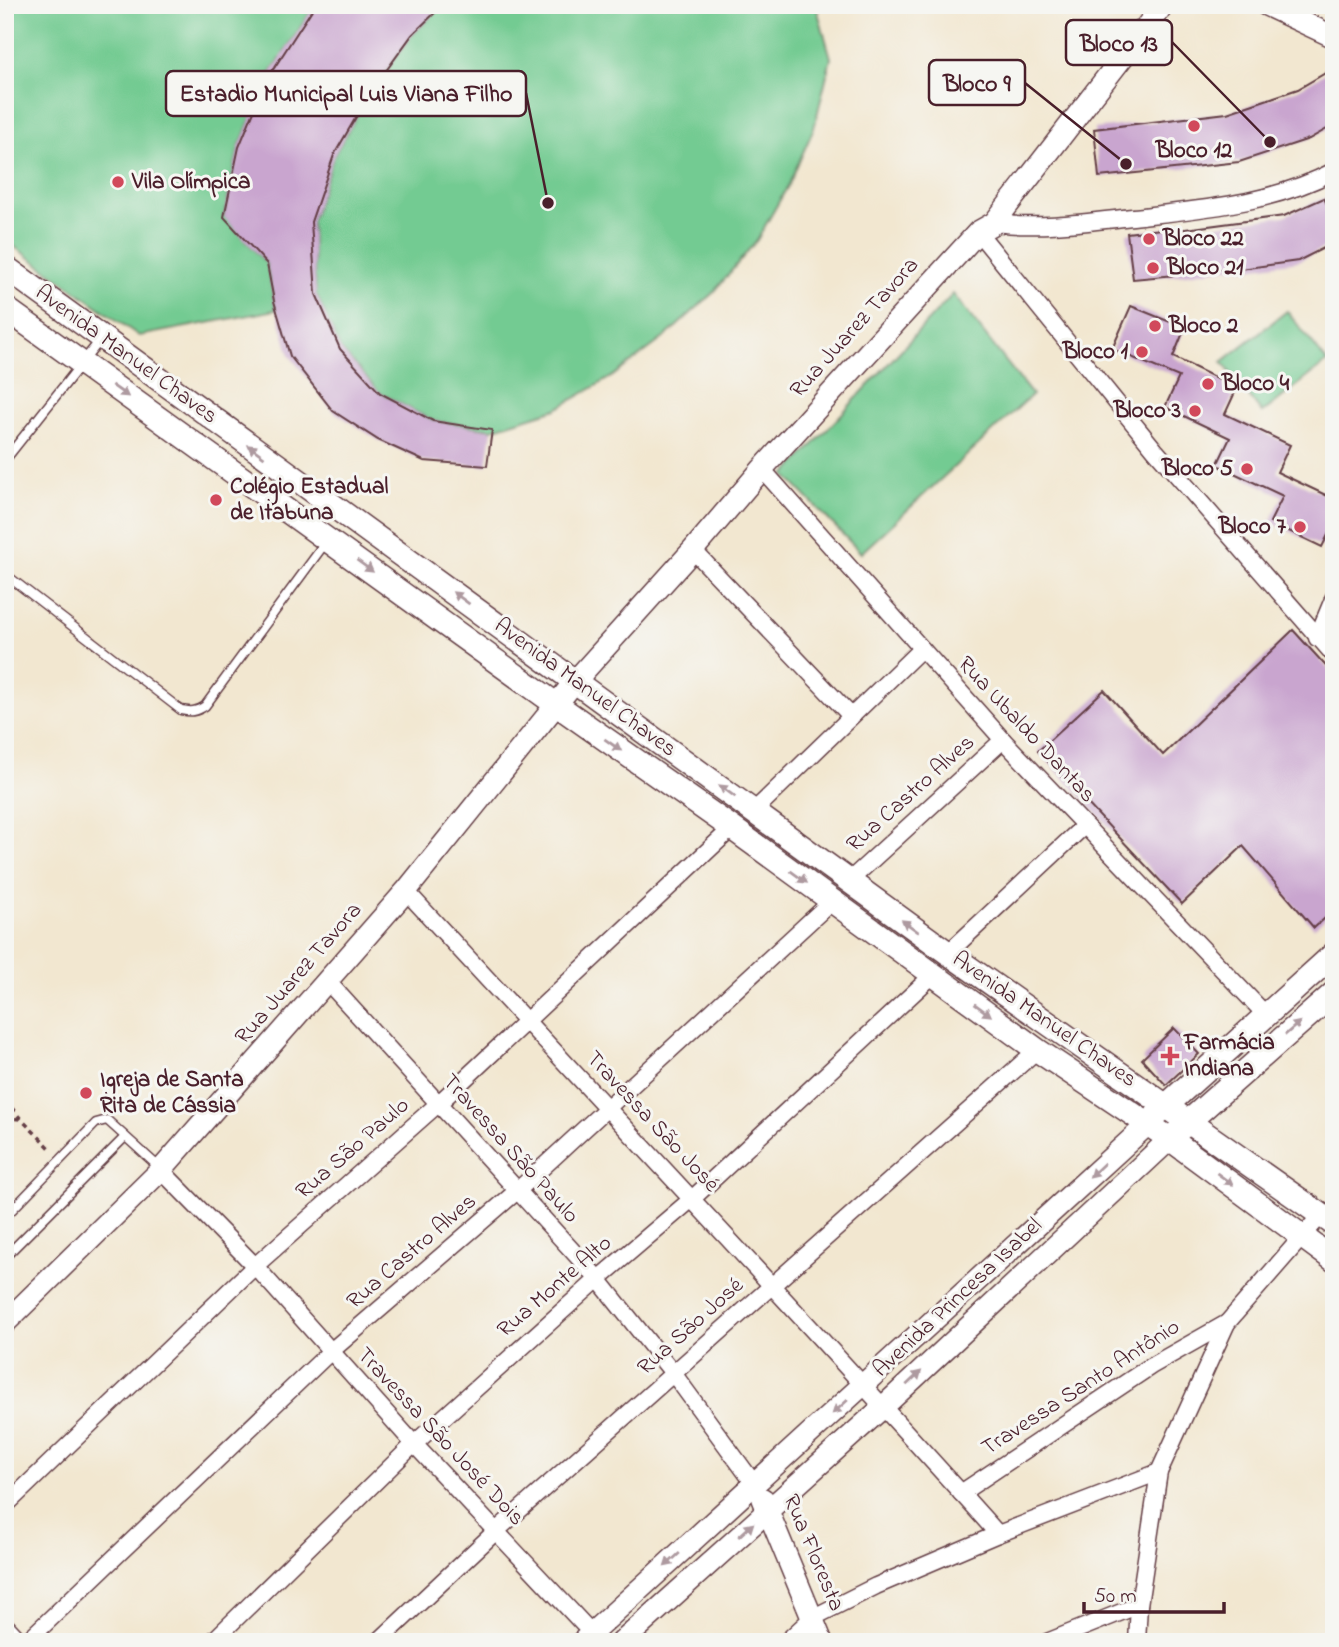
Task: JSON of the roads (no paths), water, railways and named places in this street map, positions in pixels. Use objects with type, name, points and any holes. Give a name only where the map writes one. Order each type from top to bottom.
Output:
[{"type":"main road","name":"Avenida Manuel Chaves","points":[[5,267],[948,953],[1328,1220]]},
{"type":"main road","name":"Avenida Manuel Chaves","points":[[5,308],[557,705],[733,828],[1037,1050],[1170,1139],[1334,1260]]},
{"type":"main road","name":"Avenida Princesa Isabel","points":[[1148,1124],[1265,1014],[1334,954]]},
{"type":"main road","name":"Avenida Princesa Isabel","points":[[1170,1139],[1334,993]]},
{"type":"street","name":"Rua Juarez Tavora","points":[[5,1323],[162,1170],[406,891],[576,680],[762,469],[986,228],[1163,5]]},
{"type":"street","points":[[1266,5],[1334,37]]},
{"type":"street","points":[[986,228],[1110,220],[1213,208],[1285,191],[1334,171]]},
{"type":"street","points":[[986,228],[1154,450],[1334,655]]},
{"type":"street","name":"Rua Ubaldo Dantas","points":[[762,469],[1003,740],[1265,1014]]},
{"type":"street","points":[[693,550],[851,716]]},
{"type":"street","points":[[1317,638],[1334,597]]},
{"type":"street","points":[[754,811],[921,649]]},
{"type":"street","name":"Rua Castro Alves","points":[[849,881],[1003,740]]},
{"type":"street","points":[[948,953],[1084,826]]},
{"type":"street","name":"Rua São Paulo","points":[[5,1506],[255,1266],[438,1104],[733,828]]},
{"type":"street","name":"Travessa São José","points":[[406,891],[693,1198],[998,1534]]},
{"type":"street","name":"Rua Castro Alves","points":[[23,1642],[330,1352],[517,1191],[832,901]]},
{"type":"street","name":"Rua Monte Alto","points":[[212,1642],[414,1444],[693,1198],[934,974]]},
{"type":"street","name":"Travessa São Paulo","points":[[327,981],[598,1279],[673,1373],[755,1485]]},
{"type":"street","name":"Rua São José","points":[[378,1642],[496,1531],[1037,1050]]},
{"type":"street","name":"Avenida Princesa Isabel","points":[[591,1639],[1148,1124]]},
{"type":"street","name":"Avenida Princesa Isabel","points":[[622,1642],[882,1408],[1170,1139]]},
{"type":"street","name":"Travessa São José Dois","points":[[162,1170],[255,1266],[591,1639]]},
{"type":"street","points":[[1137,1642],[1139,1605],[1159,1472],[1227,1323],[1304,1237],[1328,1220]]},
{"type":"street","name":"Travessa Santo Antônio","points":[[961,1493],[1151,1366],[1227,1323]]},
{"type":"street","points":[[786,1642],[812,1618],[876,1586],[998,1534],[1159,1472]]},
{"type":"street","name":"Rua Floresta","points":[[755,1485],[769,1510],[822,1642]]},
{"type":"street","points":[[1047,1642],[1139,1605]]},
{"type":"street","points":[[5,1625],[23,1642]]},
{"type":"lane","points":[[5,460],[103,338]]},
{"type":"lane","points":[[5,574],[181,710],[198,711],[205,706],[328,539]]},
{"type":"lane","points":[[5,1217],[96,1123],[107,1120],[162,1170]]},
{"type":"lane","points":[[5,1257],[125,1136]]},
{"type":"place","name":"Bloco 12","points":[[1194,126]]},
{"type":"place","name":"Bloco 13","points":[[1270,142]]},
{"type":"place","name":"Bloco 9","points":[[1126,164]]},
{"type":"place","name":"Vila Olímpica","points":[[118,182]]},
{"type":"place","name":"Estadio Municipal Luis Viana Filho","points":[[548,203]]},
{"type":"place","name":"Bloco 22","points":[[1149,239]]},
{"type":"place","name":"Bloco 21","points":[[1153,268]]},
{"type":"place","name":"Bloco 2","points":[[1155,326]]},
{"type":"place","name":"Bloco 1","points":[[1142,352]]},
{"type":"place","name":"Bloco 4","points":[[1208,384]]},
{"type":"place","name":"Bloco 3","points":[[1195,411]]},
{"type":"place","name":"Bloco 5","points":[[1247,469]]},
{"type":"place","name":"Colégio Estadual de Itabuna","points":[[216,500]]},
{"type":"place","name":"Bloco 7","points":[[1300,527]]},
{"type":"place","name":"Farmácia Indiana","points":[[1170,1056]]},
{"type":"place","name":"Igreja de Santa Rita de Cássia","points":[[86,1093]]}]
